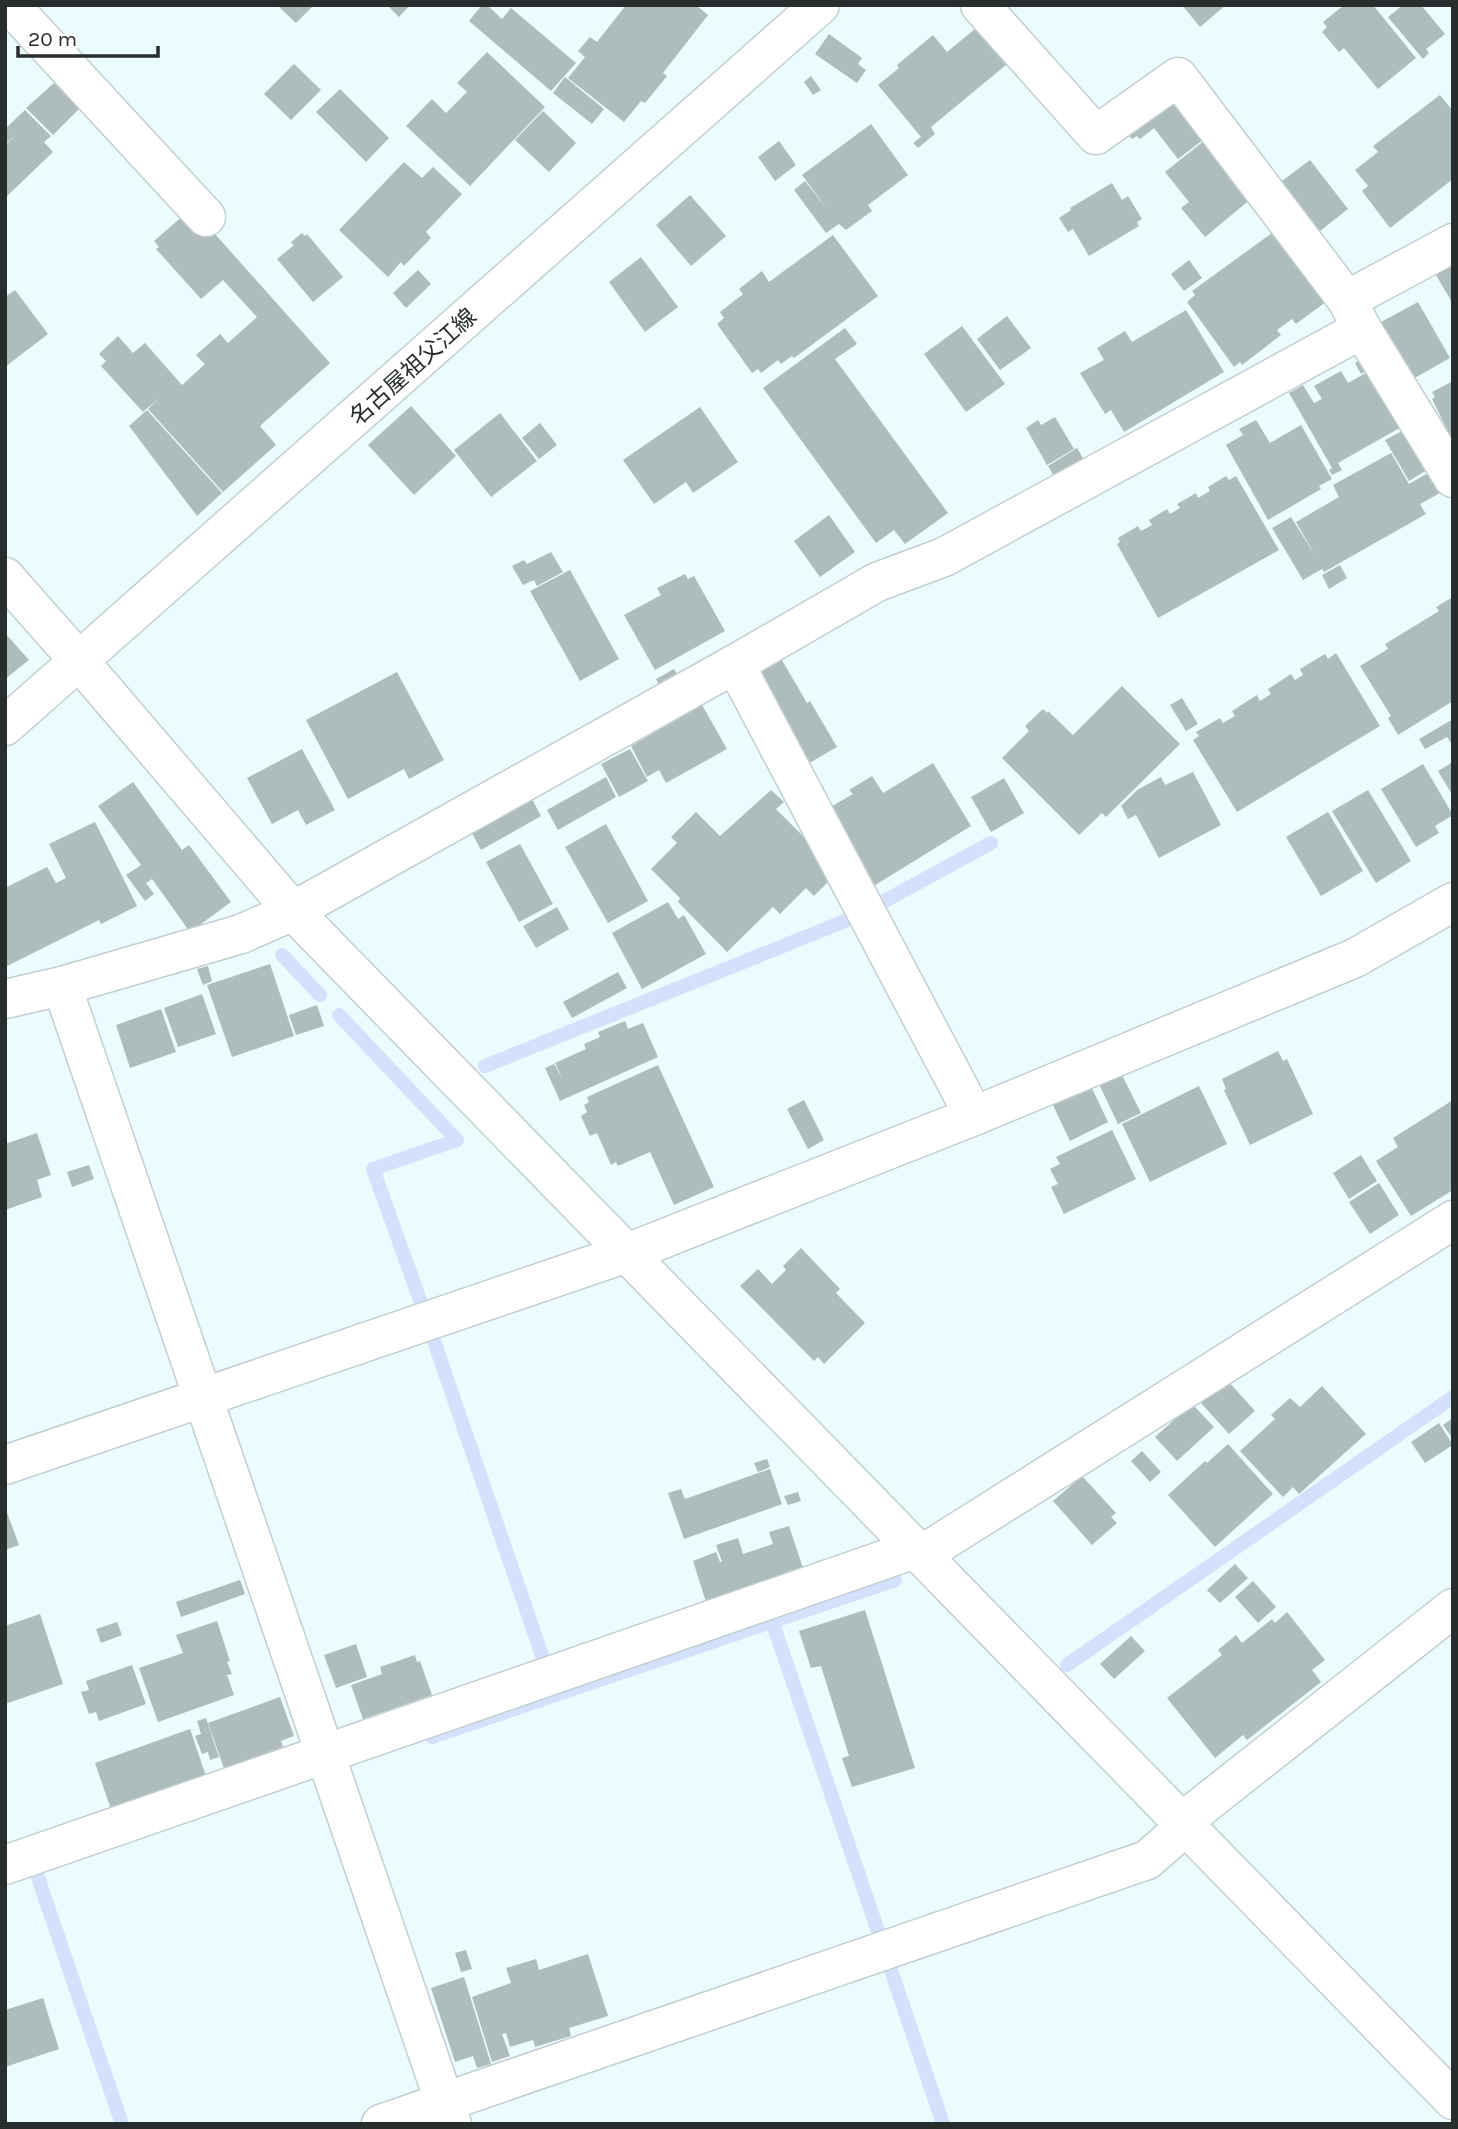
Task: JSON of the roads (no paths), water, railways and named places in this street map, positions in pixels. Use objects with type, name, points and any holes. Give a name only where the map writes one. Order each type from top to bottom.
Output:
[{"type":"street","points":[[10,5],[206,217]]},
{"type":"street","name":"名古屋祖父江線","points":[[5,726],[820,5]]},
{"type":"street","points":[[980,5],[1096,135],[1178,77],[1355,315],[1453,478]]},
{"type":"street","points":[[5,999],[62,986],[241,934],[293,911],[877,582],[944,557],[1355,315],[1453,243]]},
{"type":"street","points":[[5,577],[293,911],[1453,2100]]},
{"type":"street","points":[[735,664],[974,1116]]},
{"type":"street","points":[[5,1465],[628,1253],[974,1116],[1355,958],[1453,902]]},
{"type":"street","points":[[62,986],[448,2113]]},
{"type":"street","points":[[5,1865],[918,1552],[1453,1220]]},
{"type":"street","points":[[381,2124],[448,2113],[1147,1860],[1184,1824],[1453,1608]]},
{"type":"waterway","points":[[879,904],[991,843]]},
{"type":"waterway","points":[[485,1066],[855,917]]},
{"type":"waterway","points":[[282,955],[320,995]]},
{"type":"waterway","points":[[339,1015],[457,1140],[373,1169],[421,1303]]},
{"type":"waterway","points":[[434,1341],[546,1667]]},
{"type":"waterway","points":[[1067,1665],[1453,1397]]},
{"type":"waterway","points":[[432,1737],[895,1580]]},
{"type":"waterway","points":[[772,1621],[879,1934]]},
{"type":"waterway","points":[[36,1872],[122,2124]]},
{"type":"waterway","points":[[890,1967],[943,2124]]}]
